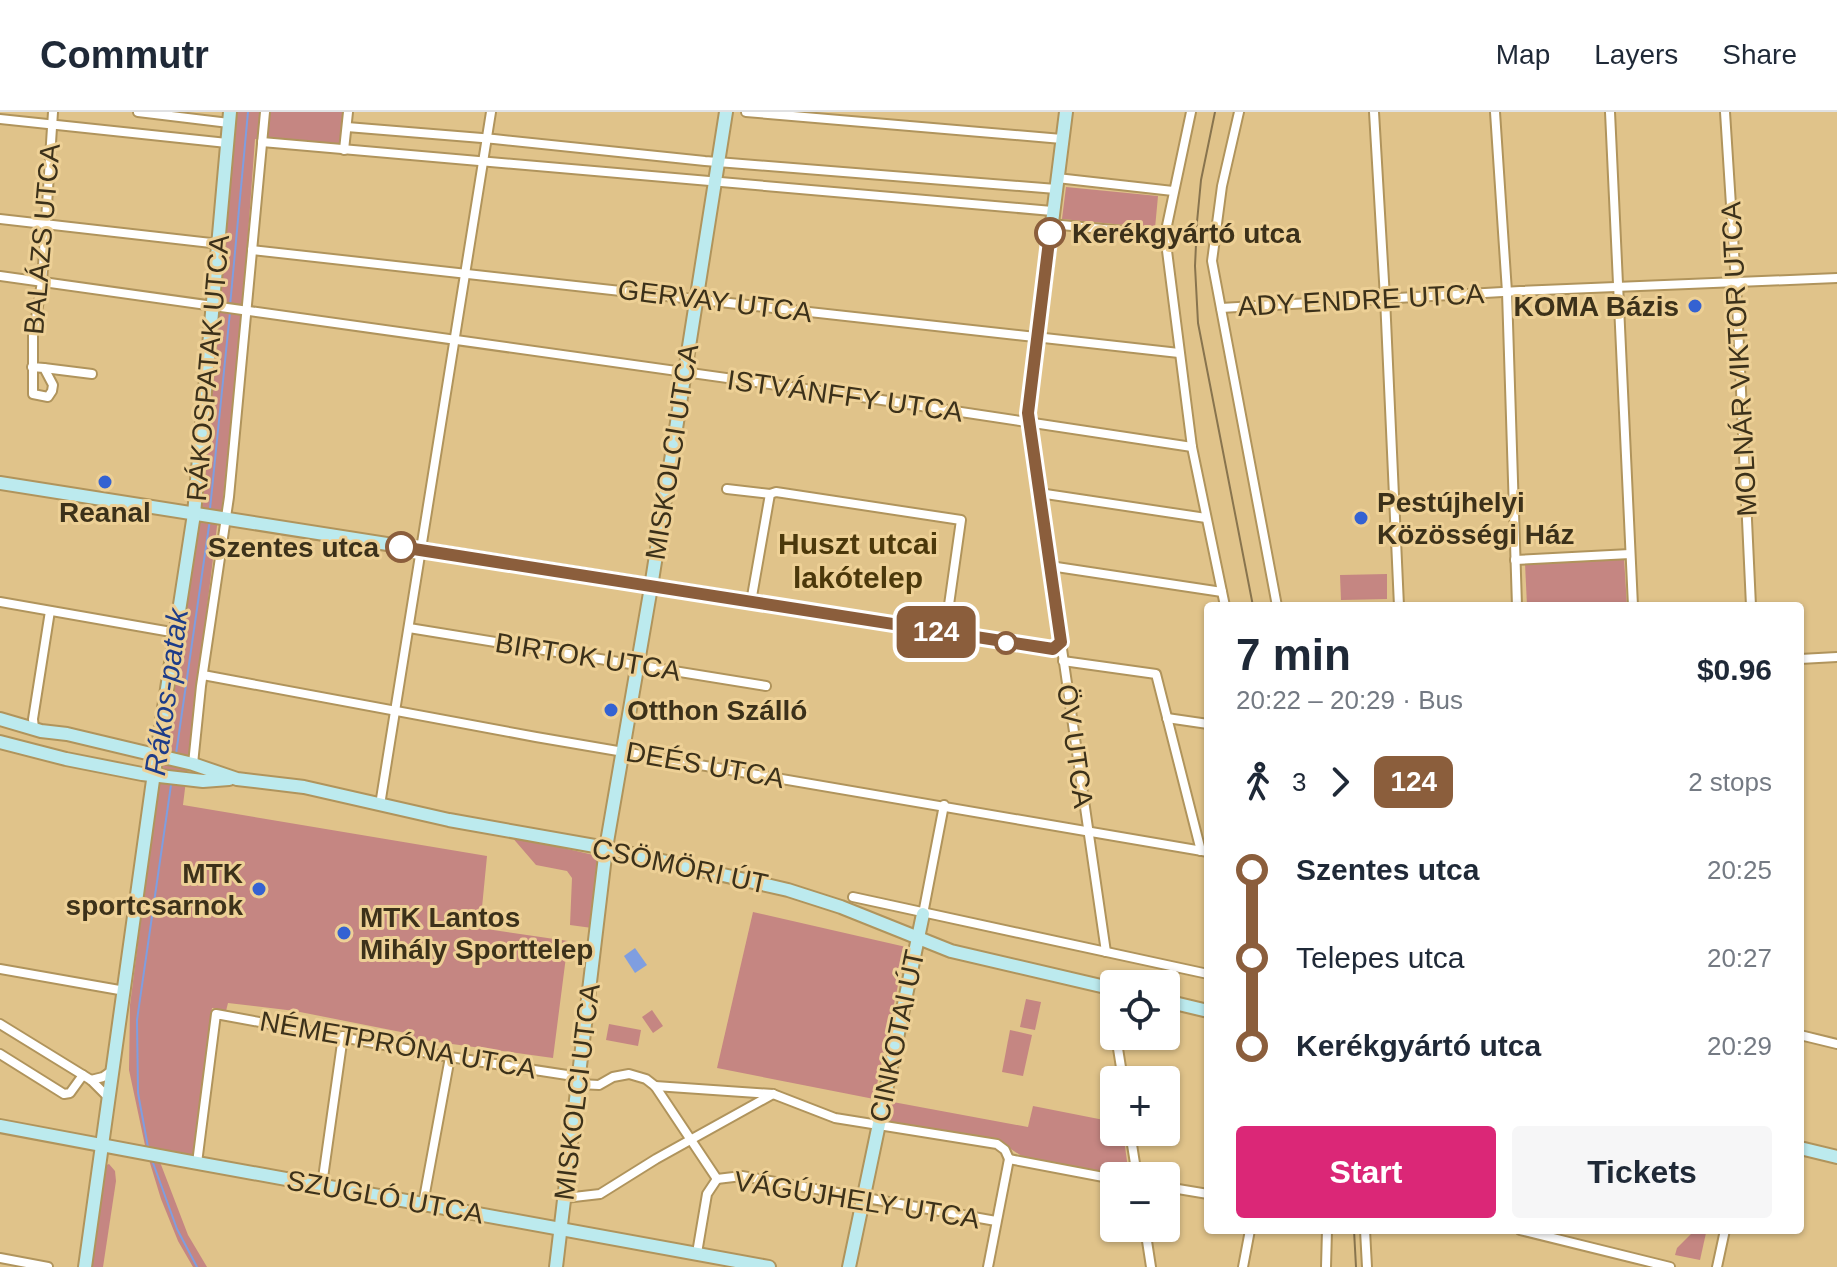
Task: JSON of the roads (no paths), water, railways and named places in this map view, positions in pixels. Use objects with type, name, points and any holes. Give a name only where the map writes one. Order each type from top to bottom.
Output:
[{"type":"street","name":"BALÁZS UTCA","points":[[32,367],[47,224],[53,112]]},
{"type":"street","points":[[138,112],[230,117]]},
{"type":"street","name":"RÁKOSPATAK UTCA","points":[[189,763],[222,518],[265,112]]},
{"type":"street","points":[[344,150],[348,112]]},
{"type":"street","points":[[380,805],[491,112]]},
{"type":"street","name":"MISKOLCI UTCA","points":[[556,1267],[606,848],[651,587],[726,112]]},
{"type":"street","points":[[746,112],[1062,139]]},
{"type":"street","name":"ÖV UTCA","points":[[1066,112],[1029,423],[1106,952]]},
{"type":"street","points":[[1191,112],[1165,235],[1192,447],[1224,602]]},
{"type":"street","points":[[1239,112],[1222,186],[1212,253],[1276,602]]},
{"type":"street","points":[[1374,112],[1399,602]]},
{"type":"street","points":[[1495,112],[1507,292],[1517,602]]},
{"type":"street","points":[[1610,112],[1633,602]]},
{"type":"street","name":"MOLNÁR VIKTOR UTCA","points":[[1725,112],[1751,602]]},
{"type":"street","name":"RÁKOSPATAK UTCA","points":[[85,1267],[154,773],[161,757],[177,633],[199,514],[212,305],[230,117]]},
{"type":"street","points":[[0,119],[227,143]]},
{"type":"street","points":[[347,127],[719,160],[1173,191]]},
{"type":"street","points":[[262,142],[714,182],[1052,218],[1165,235]]},
{"type":"street","points":[[0,219],[220,244]]},
{"type":"street","name":"GERVAY UTCA","points":[[252,250],[1179,353]]},
{"type":"street","name":"ISTVÁNFFY UTCA","points":[[0,276],[1192,447]]},
{"type":"street","name":"ADY ENDRE UTCA","points":[[1221,308],[1837,278]]},
{"type":"street","points":[[44,368],[53,385],[48,397],[33,394],[32,367],[44,368],[92,374]]},
{"type":"street","points":[[0,483],[1047,649],[1057,647],[1061,642]]},
{"type":"street","points":[[727,489],[776,492],[961,520],[945,633]]},
{"type":"street","points":[[1039,493],[1206,518]]},
{"type":"street","points":[[751,602],[770,494]]},
{"type":"street","points":[[1515,560],[1630,554]]},
{"type":"street","points":[[1050,566],[1222,592]]},
{"type":"street","points":[[0,602],[177,633]]},
{"type":"street","points":[[34,729],[50,611]]},
{"type":"street","name":"BIRTOK UTCA","points":[[409,628],[766,686]]},
{"type":"street","points":[[1804,659],[1837,657]]},
{"type":"street","points":[[1063,661],[1156,674],[1204,851]]},
{"type":"street","name":"DEÉS UTCA","points":[[203,675],[1204,851]]},
{"type":"street","points":[[1167,718],[1204,723]]},
{"type":"street","name":"CSÖMÖRI ÚT","points":[[0,719],[189,763],[237,779]]},
{"type":"street","points":[[47,732],[51,740],[48,754]]},
{"type":"street","points":[[48,754],[54,744],[67,734]]},
{"type":"street","name":"CSÖMÖRI ÚT","points":[[0,742],[142,774],[154,773],[190,780],[237,779],[304,787],[449,820],[606,848],[788,890],[971,956],[1100,986]]},
{"type":"street","name":"CINKOTAI ÚT","points":[[849,1267],[944,805]]},
{"type":"street","points":[[853,897],[1204,973]]},
{"type":"street","points":[[0,969],[125,991]]},
{"type":"street","points":[[1180,1004],[1204,1010]]},
{"type":"street","name":"NÉMETPRÓNA UTCA","points":[[197,1163],[216,1014],[579,1080]]},
{"type":"street","points":[[0,1024],[87,1078],[109,1099]]},
{"type":"street","points":[[322,1185],[343,1036]]},
{"type":"street","points":[[1804,1036],[1837,1044]]},
{"type":"street","points":[[0,1054],[64,1094],[70,1093],[87,1078],[103,1077],[113,1070]]},
{"type":"street","points":[[423,1204],[450,1057]]},
{"type":"street","points":[[579,1080],[599,1085],[613,1077],[629,1074],[646,1079],[655,1086],[717,1179],[707,1194],[697,1253]]},
{"type":"street","points":[[655,1086],[773,1094],[826,1115],[997,1144],[1005,1150],[1009,1159],[988,1267]]},
{"type":"street","points":[[565,1198],[600,1194],[773,1094]]},
{"type":"street","name":"SZUGLÓ UTCA","points":[[0,1126],[144,1155],[769,1267]]},
{"type":"street","points":[[1804,1149],[1837,1157]]},
{"type":"street","points":[[1009,1159],[1100,1176]]},
{"type":"street","name":"VÁGÚJHELY UTCA","points":[[717,1179],[742,1176],[996,1221]]},
{"type":"street","points":[[1180,1189],[1204,1193]]},
{"type":"street","points":[[1243,1267],[1249,1234]]},
{"type":"street","points":[[1326,1267],[1327,1234]]},
{"type":"street","points":[[1365,1234],[1367,1267]]},
{"type":"street","points":[[1536,1234],[1670,1267]]},
{"type":"street","points":[[1717,1267],[1724,1234]]},
{"type":"street","points":[[1147,1242],[1151,1267]]},
{"type":"street","points":[[0,1258],[48,1267]]},
{"type":"water","points":[[635,948],[647,965],[635,973],[624,956]]},
{"type":"waterway","name":"Rákos-patak","points":[[230,306],[248,112]]},
{"type":"waterway","name":"Rákos-patak","points":[[210,509],[230,312]]},
{"type":"waterway","name":"Rákos-patak","points":[[176,754],[210,519]]},
{"type":"waterway","name":"Rákos-patak","points":[[148,1147],[138,1093],[137,1020],[171,785]]},
{"type":"waterway","name":"Rákos-patak","points":[[152,1160],[177,1229],[197,1267]]},
{"type":"railway","points":[[1215,112],[1201,180],[1197,222],[1195,266],[1198,323],[1252,602]]},
{"type":"railway","points":[[1354,1234],[1356,1267]]},
{"type":"place","name":"Kerékgyártó utca","points":[[1050,233]]},
{"type":"place","name":"KOMA Bázis","points":[[1695,306]]},
{"type":"place","name":"Reanal","points":[[105,482]]},
{"type":"place","name":"Pestújhelyi Közösségi Ház","points":[[1361,518]]},
{"type":"place","name":"Szentes utca","points":[[401,547]]},
{"type":"place","name":"Otthon Szálló","points":[[611,710]]},
{"type":"place","name":"MTK sportcsarnok","points":[[259,889]]},
{"type":"place","name":"MTK Lantos Mihály Sporttelep","points":[[344,933]]},
{"type":"district","name":"Huszt utcai lakótelep","points":[[858,560]]}]
